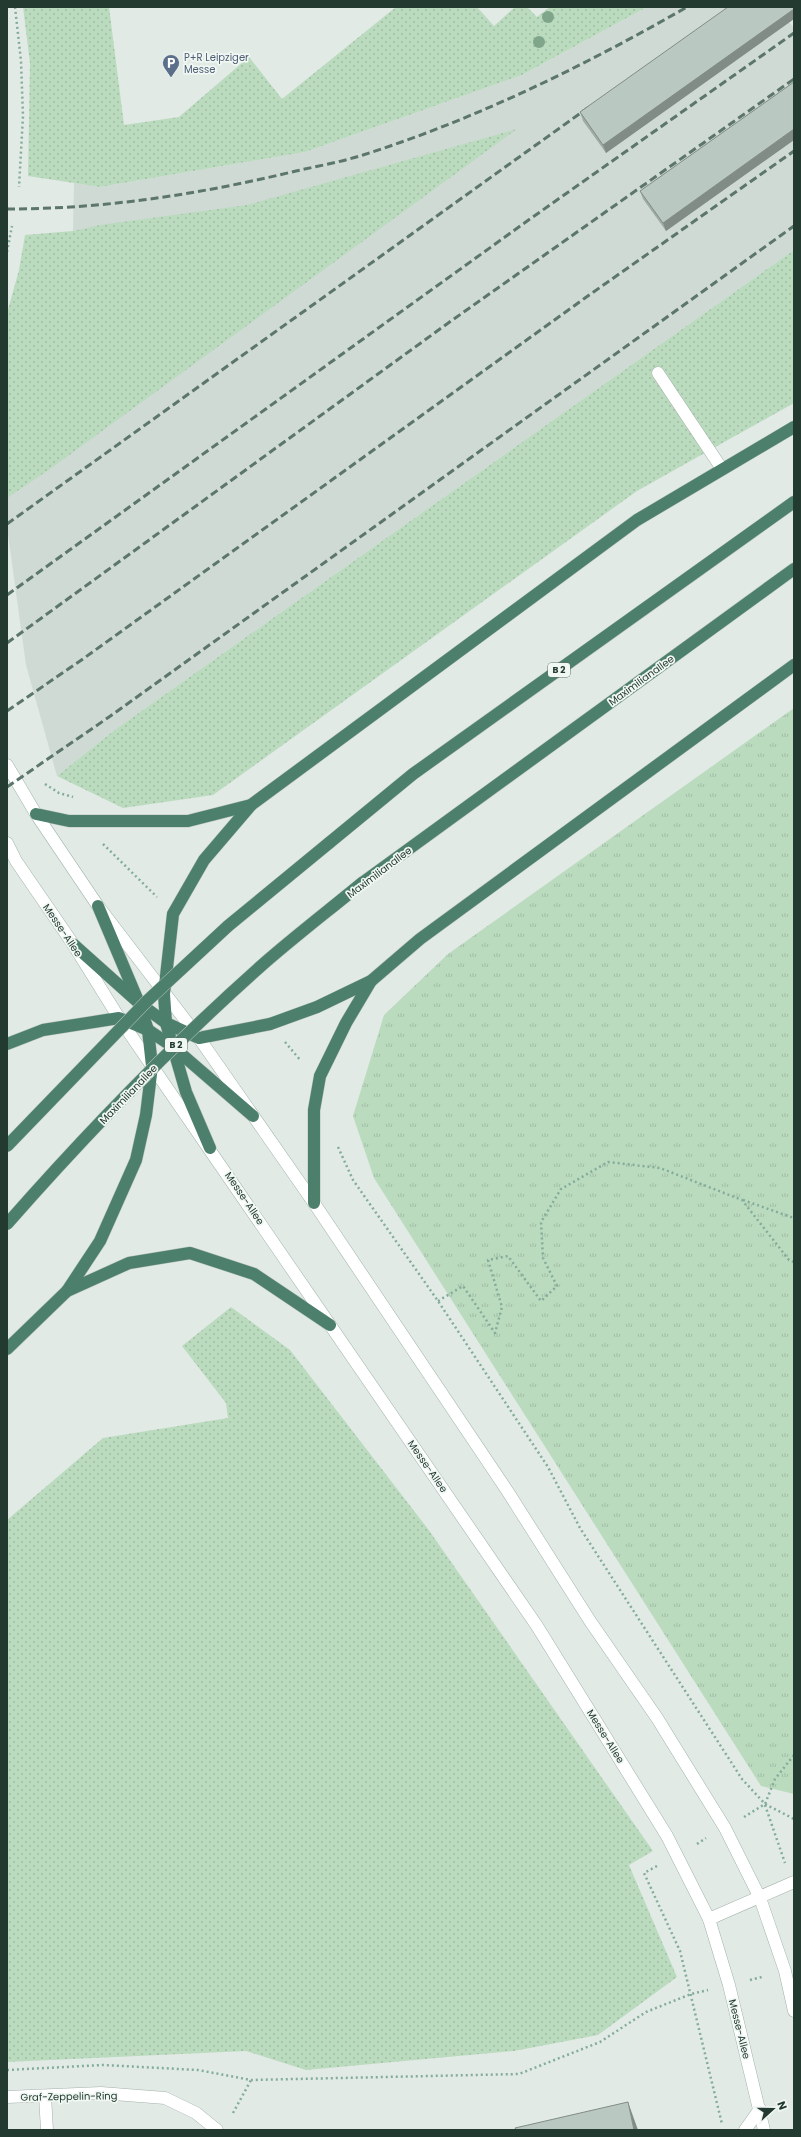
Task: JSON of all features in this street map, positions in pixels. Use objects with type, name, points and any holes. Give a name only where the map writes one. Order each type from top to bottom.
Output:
[{"type":"highway","points":[[210,1148],[186,1092],[172,1046],[166,1024],[164,994],[173,914],[204,860],[251,805],[637,520],[794,427]]},
{"type":"highway","name":"B 2","points":[[7,1146],[147,1001],[228,926],[413,774],[794,502]]},
{"type":"highway","name":"Maximilianallee","points":[[7,1224],[105,1116],[183,1038],[262,965],[362,884],[794,569]]},
{"type":"highway","points":[[73,944],[139,1003],[166,1024],[199,1038],[270,1024],[317,1006],[371,980],[420,939],[794,665]]},
{"type":"highway","points":[[36,814],[76,822],[188,821],[251,805]]},
{"type":"highway","points":[[7,1349],[67,1291],[100,1241],[136,1160],[146,1115],[152,1066],[148,1030],[139,1003],[98,906]]},
{"type":"highway","points":[[314,1203],[314,1110],[320,1076],[346,1023],[371,980]]},
{"type":"highway","points":[[7,1044],[42,1030],[119,1018],[148,1030],[172,1046],[253,1116]]},
{"type":"highway","points":[[67,1291],[129,1263],[190,1253],[254,1274],[330,1325]]},
{"type":"main road","points":[[658,373],[722,469]]},
{"type":"main road","points":[[7,765],[36,814],[98,906],[199,1038],[314,1203],[508,1492],[590,1620],[657,1718],[725,1828],[760,1898],[785,1971],[794,2010]]},
{"type":"main road","name":"Messe-Allee","points":[[7,842],[16,861],[73,944],[119,1018],[210,1148],[537,1626],[667,1836],[709,1919],[729,1985],[760,2108],[764,2130]]},
{"type":"main road","points":[[709,1919],[760,1898],[793,1882]]},
{"type":"main road","name":"Graf-Zeppelin-Ring","points":[[7,2097],[101,2093],[165,2098],[196,2113],[217,2130]]},
{"type":"main road","points":[[45,2096],[47,2130]]},
{"type":"main road","points":[[745,2130],[760,2108]]},
{"type":"path","points":[[15,7],[21,61],[23,116],[18,187]]},
{"type":"path","points":[[7,252],[12,226]]},
{"type":"path","points":[[41,781],[59,793],[79,798]]},
{"type":"path","points":[[103,840],[102,844],[158,898]]},
{"type":"path","points":[[282,1039],[306,1066]]},
{"type":"path","points":[[338,1145],[353,1180],[438,1301],[548,1467],[580,1528],[742,1779],[765,1804],[794,1819]]},
{"type":"path","points":[[438,1301],[463,1286],[495,1333],[502,1308],[488,1260],[508,1256],[540,1301],[556,1286],[543,1258],[541,1222],[561,1189],[608,1162],[660,1168],[742,1200],[794,1218]]},
{"type":"path","points":[[742,1200],[790,1260],[794,1262]]},
{"type":"path","points":[[793,1882],[765,1804],[775,1780],[794,1755]]},
{"type":"path","points":[[644,1873],[680,1951],[724,2130]]},
{"type":"path","points":[[7,2070],[103,2065],[198,2070],[251,2080],[520,2074],[600,2042],[646,2012],[691,1994]]},
{"type":"path","points":[[230,2118],[251,2080]]},
{"type":"shaded area","points":[[647,7],[777,7],[794,28],[794,250],[116,729],[57,776],[26,665],[7,527],[7,483],[249,214],[73,231],[74,183],[100,187],[305,152],[522,75]]},
{"type":"green space","points":[[23,7],[109,7],[124,125],[179,117],[249,57],[282,99],[396,7],[477,7],[494,26],[515,7],[527,7],[537,17],[550,7],[647,7],[522,75],[305,152],[100,187],[28,176],[30,63]]},
{"type":"green space","points":[[517,129],[50,469],[7,498],[7,313],[19,270],[25,235],[73,231],[100,225],[247,205]]},
{"type":"green space","points":[[794,250],[794,403],[637,491],[213,795],[123,808],[57,776],[116,729]]},
{"type":"green space","points":[[794,708],[794,1794],[761,1786],[374,1178],[353,1116],[384,1015],[448,954]]},
{"type":"green space","points":[[231,1307],[290,1350],[428,1529],[653,1851],[629,1865],[677,1977],[598,2035],[514,2051],[306,2070],[246,2051],[7,2062],[7,1520],[103,1438],[228,1418],[226,1403],[182,1346]]},
{"type":"building","points":[[728,7],[794,7],[794,9],[603,145],[580,112]]},
{"type":"building","points":[[794,82],[794,129],[663,223],[640,191]]},
{"type":"building","points":[[628,2102],[634,2130],[516,2130],[515,2128]]},
{"type":"railway","points":[[7,209],[80,206],[153,199],[225,187],[355,157],[405,141],[447,125],[529,90],[609,50],[687,7]]},
{"type":"railway","points":[[7,595],[530,219],[794,33]]},
{"type":"railway","points":[[7,643],[451,321],[794,79]]},
{"type":"railway","points":[[7,524],[589,107]]},
{"type":"railway","points":[[7,711],[80,661],[585,298],[794,151]]},
{"type":"railway","points":[[7,787],[109,717],[794,226]]},
{"type":"place","name":"P+R Leipziger Messe","points":[[171,78]]}]
